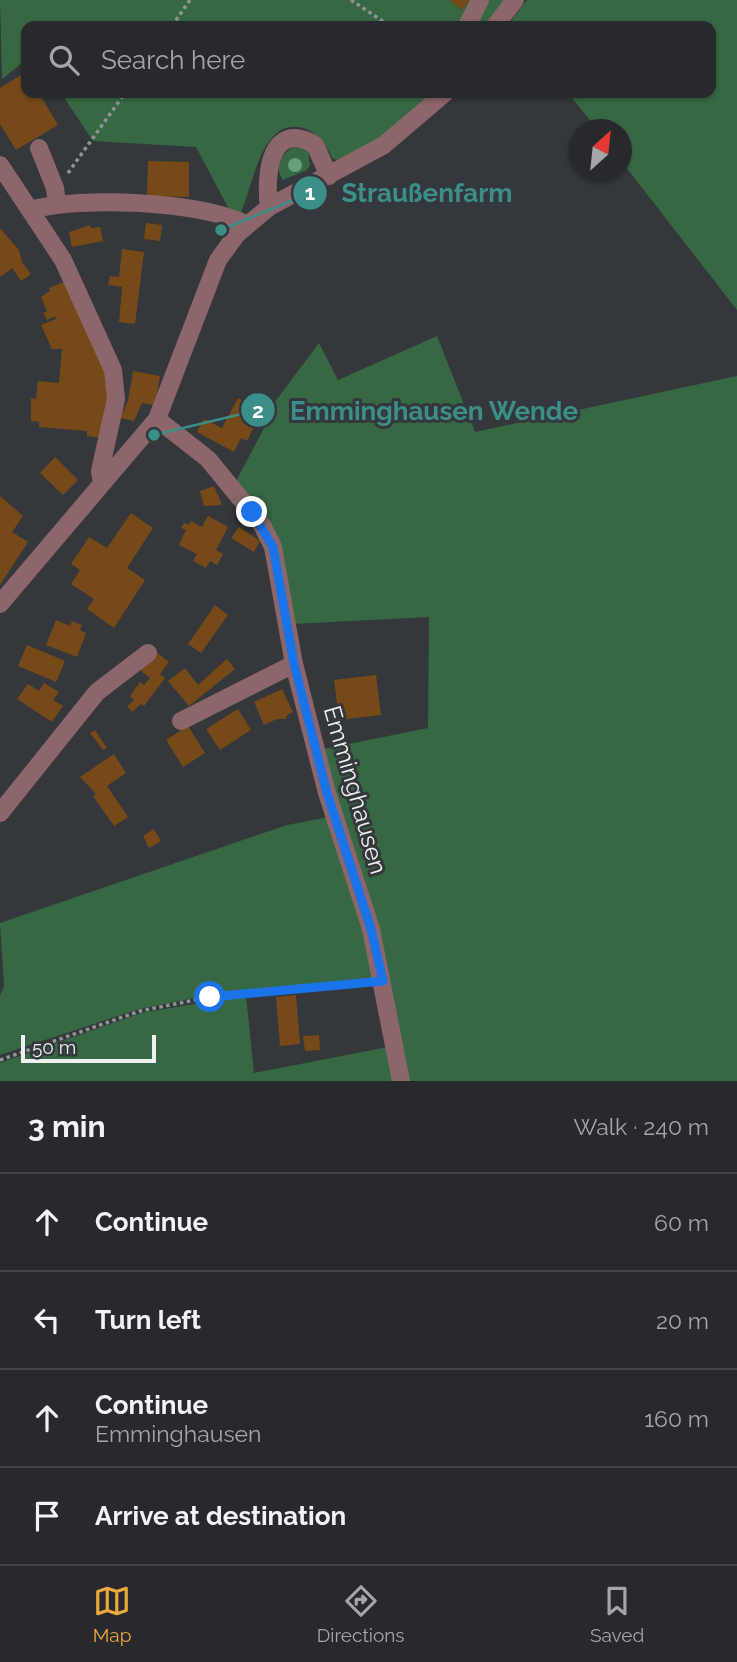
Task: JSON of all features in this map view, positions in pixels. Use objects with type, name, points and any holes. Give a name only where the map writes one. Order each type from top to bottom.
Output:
[{"type":"street","points":[[470,21],[480,0]]},
{"type":"street","points":[[499,21],[515,0]]},
{"type":"street","points":[[0,604],[157,419],[218,260],[241,229],[269,207],[384,145],[439,98]]},
{"type":"street","points":[[269,207],[266,177],[275,150],[282,142],[298,138],[314,145],[329,176]]},
{"type":"street","points":[[39,148],[56,195]]},
{"type":"street","points":[[0,165],[64,261],[113,369],[116,399],[100,471],[102,484]]},
{"type":"street","points":[[30,209],[56,195],[187,206],[229,216],[241,229]]},
{"type":"street","name":"Emminghausen","points":[[157,419],[208,459],[268,534],[280,580],[294,664],[327,793],[371,929],[401,1081]]},
{"type":"street","points":[[0,813],[97,692],[148,653]]},
{"type":"street","points":[[181,721],[294,664]]},
{"type":"path","points":[[175,21],[190,0]]},
{"type":"path","points":[[351,0],[382,21]]},
{"type":"path","points":[[56,195],[122,98]]},
{"type":"path","points":[[0,1060],[152,1009],[210,997],[383,981]]},
{"type":"green space","points":[[0,0],[508,0],[490,21],[21,21],[21,64],[2,79]]},
{"type":"green space","points":[[527,0],[737,0],[737,310],[632,175],[632,119],[589,119],[572,98],[716,98],[716,21],[511,21]]},
{"type":"green space","points":[[64,98],[430,98],[402,124],[343,161],[333,159],[324,143],[310,131],[298,127],[285,128],[275,135],[260,158],[241,212],[231,213],[196,147],[93,141]]},
{"type":"green space","points":[[295,146],[308,151],[310,165],[307,170],[283,180],[279,170],[280,161],[286,152]]},
{"type":"green space","points":[[437,336],[475,432],[737,376],[737,1081],[404,1081],[319,750],[428,728],[429,617],[292,624],[289,593],[235,483],[273,411],[271,407],[319,343],[338,380]]},
{"type":"green space","points":[[329,817],[380,978],[209,995],[139,1009],[0,1055],[0,996],[4,986],[0,923],[287,825]]},
{"type":"green space","points":[[246,995],[254,1073],[393,1046],[399,1081],[0,1081],[0,1063],[141,1013]]},
{"type":"building","points":[[450,0],[470,0],[461,10]]},
{"type":"building","points":[[21,75],[21,98],[42,98],[58,125],[16,150],[0,124],[0,88]]},
{"type":"building","points":[[148,161],[189,162],[189,197],[147,196]]},
{"type":"building","points":[[146,223],[162,225],[160,241],[144,239]]},
{"type":"building","points":[[90,225],[91,228],[100,227],[103,241],[72,247],[69,232]]},
{"type":"building","points":[[0,228],[19,250],[22,262],[31,274],[21,281],[12,268],[0,277]]},
{"type":"building","points":[[122,249],[144,252],[135,324],[119,322],[122,287],[108,285],[110,276],[119,277]]},
{"type":"building","points":[[66,281],[109,380],[104,438],[87,436],[87,431],[39,427],[39,422],[31,421],[31,398],[36,399],[38,381],[59,383],[62,349],[52,349],[41,325],[56,319],[55,316],[47,320],[43,313],[47,311],[41,297],[50,291],[49,288]]},
{"type":"building","points":[[133,371],[160,376],[155,405],[142,403],[134,421],[120,418],[128,401]]},
{"type":"building","points":[[238,398],[262,411],[247,441],[241,438],[234,452],[197,432],[204,419],[222,428]]},
{"type":"building","points":[[55,457],[78,480],[63,495],[40,473]]},
{"type":"building","points":[[214,486],[222,505],[204,506],[200,491]]},
{"type":"building","points":[[0,496],[23,516],[12,532],[28,542],[0,585]]},
{"type":"building","points":[[131,513],[153,528],[127,568],[145,580],[114,628],[87,609],[94,599],[71,584],[80,570],[71,564],[89,537],[107,548]]},
{"type":"building","points":[[208,516],[228,527],[216,550],[223,554],[217,565],[210,561],[206,568],[193,561],[197,554],[179,545],[186,530],[181,528],[184,523],[189,525],[191,521],[202,527]]},
{"type":"building","points":[[239,527],[260,541],[254,552],[231,538]]},
{"type":"building","points":[[215,605],[228,615],[201,653],[188,644]]},
{"type":"building","points":[[56,620],[70,626],[72,621],[82,625],[80,630],[86,633],[77,657],[46,645]]},
{"type":"building","points":[[27,645],[65,661],[56,682],[18,666]]},
{"type":"building","points":[[155,651],[169,662],[160,674],[165,678],[144,706],[141,704],[132,712],[127,706],[134,700],[130,696],[140,682],[144,685],[150,678],[140,670]]},
{"type":"building","points":[[227,659],[235,669],[189,706],[168,681],[185,668],[198,685]]},
{"type":"building","points":[[376,675],[381,715],[339,720],[334,680]]},
{"type":"building","points":[[44,683],[59,692],[53,700],[63,706],[52,722],[17,699],[28,684],[39,691]]},
{"type":"building","points":[[282,689],[293,712],[287,715],[286,719],[277,719],[264,725],[254,702]]},
{"type":"building","points":[[238,709],[251,730],[220,750],[206,729]]},
{"type":"building","points":[[188,726],[205,753],[183,767],[166,740]]},
{"type":"building","points":[[95,730],[107,748],[103,750],[90,733]]},
{"type":"building","points":[[114,754],[126,773],[107,786],[128,817],[114,826],[93,796],[96,794],[80,777]]},
{"type":"building","points":[[154,829],[161,841],[149,848],[143,836]]},
{"type":"building","points":[[296,995],[300,1044],[280,1046],[276,997]]},
{"type":"building","points":[[319,1035],[320,1050],[305,1051],[303,1036]]},
{"type":"place","name":"Straußenfarm","points":[[221,230]]},
{"type":"place","name":"Emminghausen Wende","points":[[154,435]]},
{"type":"route","points":[[210,997],[383,981],[371,929],[327,793],[294,664],[273,547],[268,534],[252,512]]}]
